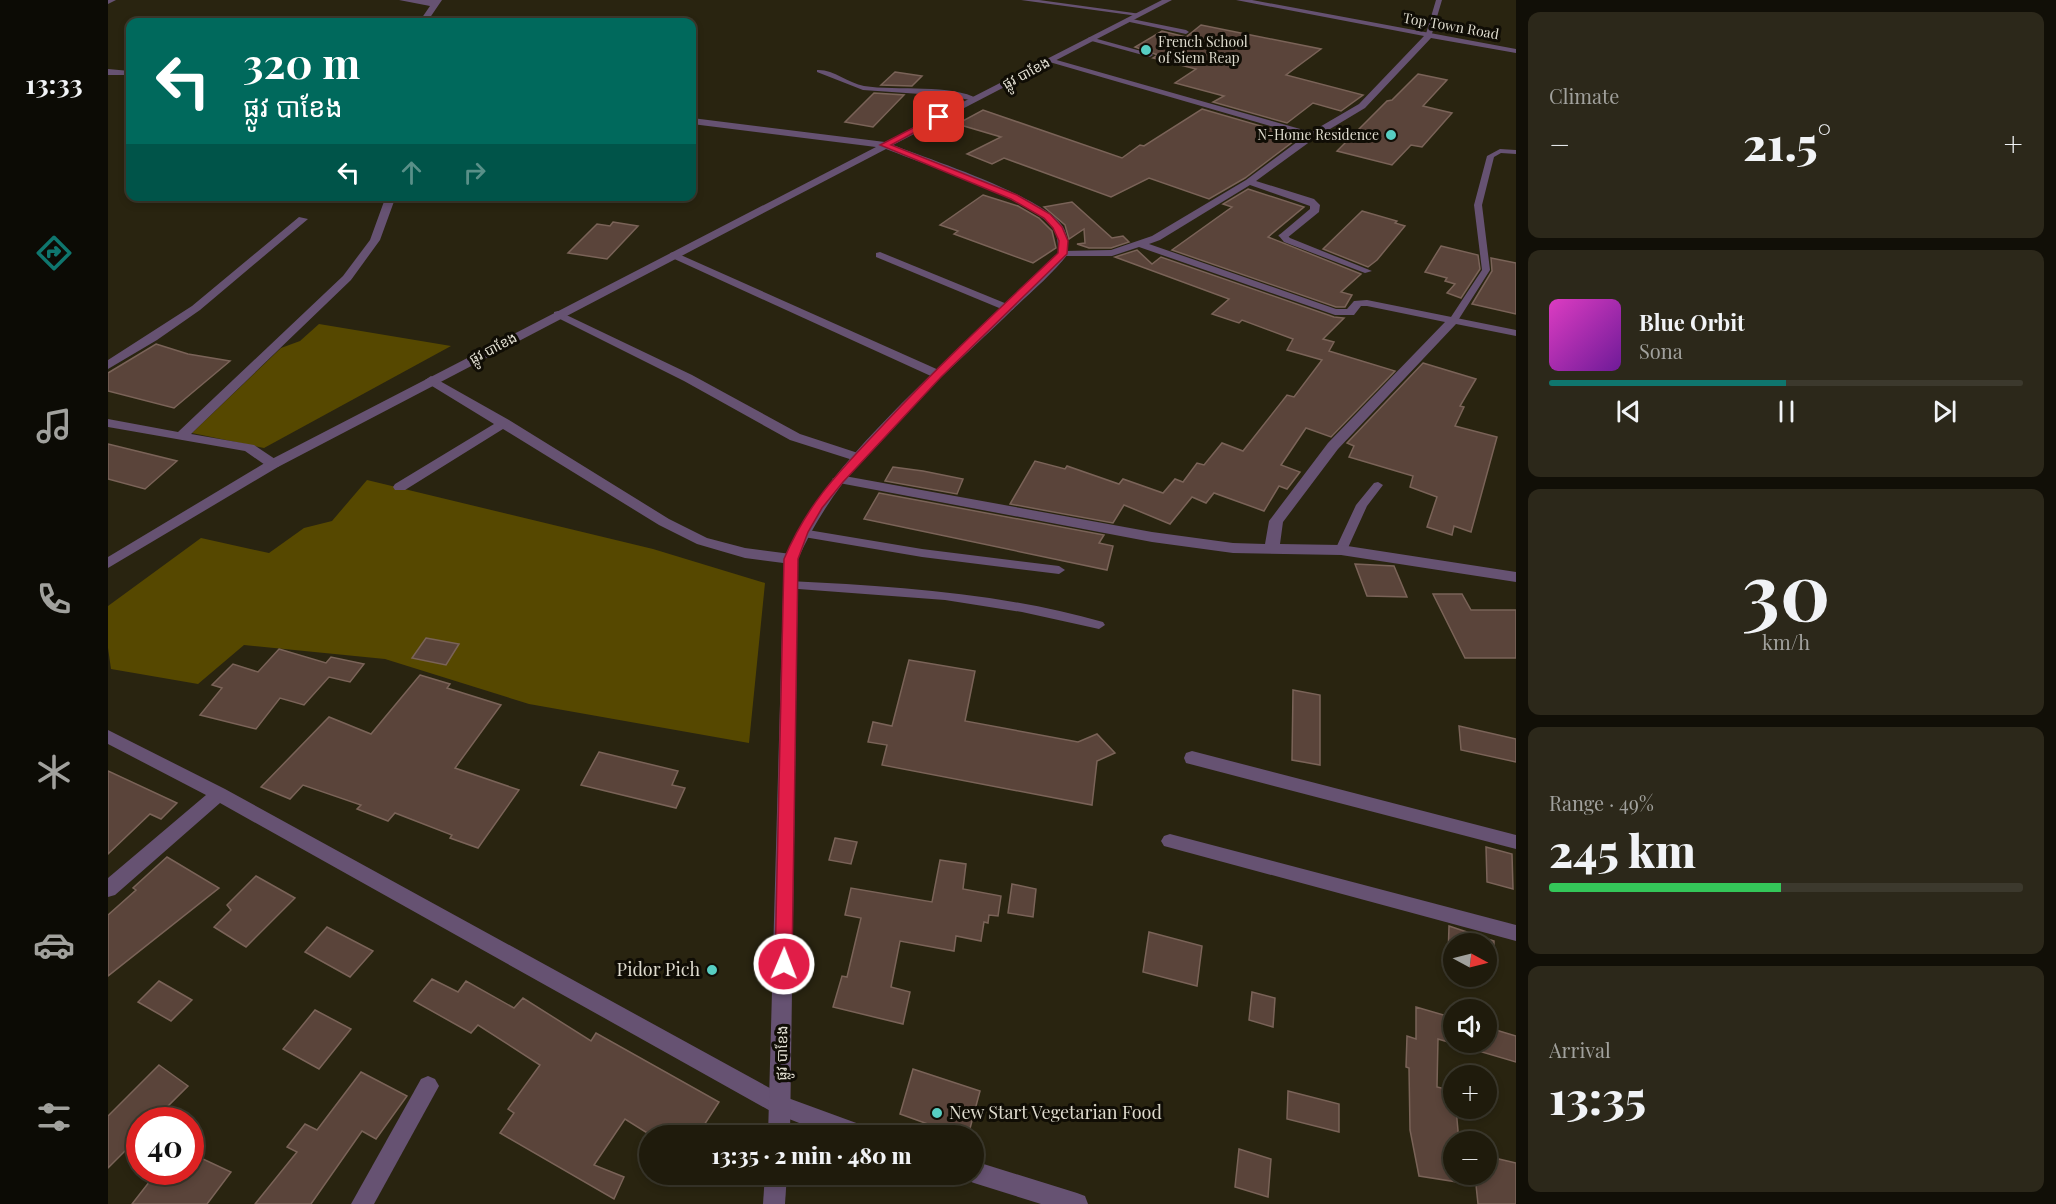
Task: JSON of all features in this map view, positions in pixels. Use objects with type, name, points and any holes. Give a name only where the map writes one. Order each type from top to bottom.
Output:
[{"type":"street","points":[[403,0],[437,2]]},
{"type":"street","name":"ផ្លូវ បាខែង","points":[[108,563],[273,464],[431,380],[1168,0]]},
{"type":"street","name":"Top Town Road","points":[[1240,0],[1428,37],[1516,51]]},
{"type":"street","points":[[426,18],[437,2]]},
{"type":"street","points":[[696,122],[884,145],[1014,197],[1047,216],[1058,227],[1063,241],[1063,254],[1112,253],[1156,238],[1249,182],[1312,136],[1362,106],[1428,37]]},
{"type":"street","points":[[1050,61],[1298,129],[1312,136]]},
{"type":"street","points":[[108,72],[126,73]]},
{"type":"street","points":[[1249,182],[1310,201],[1316,205],[1315,210],[1283,236]]},
{"type":"street","points":[[182,435],[347,278],[375,240],[389,201]]},
{"type":"street","points":[[108,366],[196,308],[303,219]]},
{"type":"street","points":[[1140,244],[1335,312],[1350,313],[1358,303],[1367,303],[1516,333]]},
{"type":"street","name":"ផ្លូវ បាខែង","points":[[780,1125],[791,559],[802,532],[817,506],[839,479],[937,374],[1063,254]]},
{"type":"street","points":[[674,255],[937,374]]},
{"type":"street","points":[[880,255],[1008,308]]},
{"type":"street","points":[[558,314],[688,378],[795,437],[859,458]]},
{"type":"street","points":[[1272,548],[1276,521],[1333,446],[1454,320]]},
{"type":"street","points":[[431,380],[664,522],[702,541],[745,553],[791,559]]},
{"type":"street","points":[[108,423],[249,448],[273,464]]},
{"type":"street","points":[[400,487],[504,423]]},
{"type":"street","points":[[839,479],[1152,537],[1233,548],[1341,550],[1516,577]]},
{"type":"street","points":[[108,736],[219,794],[782,1106],[833,1125]]},
{"type":"street","points":[[1192,758],[1516,842]]},
{"type":"street","points":[[108,889],[219,794]]},
{"type":"street","points":[[1170,841],[1516,933]]},
{"type":"street","points":[[362,1204],[428,1086]]},
{"type":"street","points":[[984,1175],[1077,1204]]},
{"type":"street","points":[[774,1204],[775,1185]]},
{"type":"lane","points":[[1024,0],[1138,14]]},
{"type":"lane","points":[[1428,37],[1439,0]]},
{"type":"lane","points":[[1127,20],[1186,32]]},
{"type":"lane","points":[[1090,39],[1150,55]]},
{"type":"lane","points":[[819,71],[837,77],[847,84],[862,87],[908,93],[954,94],[975,99]]},
{"type":"lane","points":[[1454,320],[1486,270],[1478,205],[1491,156],[1500,151],[1516,152]]},
{"type":"lane","points":[[1283,236],[1287,240],[1368,271]]},
{"type":"lane","points":[[1341,550],[1362,505],[1378,485]]},
{"type":"lane","points":[[802,532],[922,553],[1059,570]]},
{"type":"lane","points":[[789,585],[953,596],[1042,610],[1099,625]]},
{"type":"shaded area","points":[[319,324],[451,346],[264,448],[192,433],[281,348],[300,341]]},
{"type":"shaded area","points":[[367,480],[653,549],[765,583],[749,743],[529,704],[385,659],[244,645],[198,684],[111,669],[108,648],[108,606],[201,538],[269,553],[304,528],[332,521]]},
{"type":"building","points":[[1201,25],[1321,49],[1286,75],[1363,95],[1341,111],[1313,103],[1287,123],[1213,102],[1224,96],[1175,83],[1196,69],[1153,58],[1158,55],[1135,47],[1162,31],[1186,37]]},
{"type":"building","points":[[895,72],[922,76],[912,86],[881,85]]},
{"type":"building","points":[[1418,74],[1447,80],[1423,106],[1452,113],[1422,147],[1411,145],[1392,165],[1337,151],[1387,101],[1392,100]]},
{"type":"building","points":[[874,93],[904,95],[873,127],[845,122]]},
{"type":"building","points":[[1202,109],[1278,131],[1272,135],[1294,141],[1245,178],[1209,199],[1149,178],[1111,197],[1004,158],[992,164],[967,154],[1001,137],[957,124],[983,110],[1122,158]]},
{"type":"building","points":[[1248,189],[1304,207],[1268,237],[1361,274],[1341,292],[1352,295],[1345,307],[1336,307],[1172,250],[1232,207],[1223,204]]},
{"type":"building","points":[[983,195],[1018,206],[1039,218],[1052,231],[1056,248],[1033,263],[954,234],[958,231],[940,225]]},
{"type":"building","points":[[1072,202],[1112,238],[1123,236],[1129,242],[1111,248],[1089,248],[1077,244],[1085,243],[1084,229],[1069,239],[1065,225],[1044,207]]},
{"type":"building","points":[[1362,211],[1397,221],[1395,223],[1405,226],[1377,260],[1368,267],[1323,249]]},
{"type":"building","points":[[613,222],[638,226],[607,259],[568,253],[597,224],[610,226]]},
{"type":"building","points":[[1441,246],[1478,255],[1480,269],[1461,298],[1447,293],[1455,284],[1445,281],[1447,278],[1425,272]]},
{"type":"building","points":[[1137,250],[1152,264],[1161,257],[1334,317],[1344,318],[1323,339],[1334,342],[1329,351],[1395,371],[1331,437],[1306,428],[1281,465],[1300,472],[1287,489],[1279,486],[1264,511],[1214,493],[1206,503],[1192,497],[1170,524],[1124,505],[1113,523],[1010,504],[1035,461],[1065,469],[1067,466],[1119,484],[1123,479],[1163,493],[1175,479],[1183,482],[1197,463],[1204,465],[1222,443],[1243,451],[1287,395],[1294,397],[1322,360],[1287,350],[1293,339],[1242,320],[1239,323],[1212,314],[1229,299],[1115,257]]},
{"type":"building","points":[[1491,258],[1516,263],[1516,314],[1472,304],[1492,271]]},
{"type":"building","points":[[156,344],[188,354],[230,361],[174,408],[108,391],[108,373]]},
{"type":"building","points":[[1423,363],[1476,379],[1460,406],[1464,407],[1455,426],[1497,437],[1471,532],[1454,526],[1452,535],[1427,527],[1437,497],[1410,487],[1413,476],[1349,457],[1354,446],[1347,443]]},
{"type":"building","points":[[108,444],[177,461],[145,489],[108,479]]},
{"type":"building","points":[[893,467],[963,479],[957,494],[885,481]]},
{"type":"building","points":[[879,493],[1104,535],[1099,543],[1113,546],[1107,570],[864,519]]},
{"type":"building","points":[[1355,564],[1394,566],[1407,597],[1367,596]]},
{"type":"building","points":[[1433,594],[1462,594],[1471,610],[1516,610],[1516,658],[1465,658]]},
{"type":"building","points":[[426,638],[459,644],[446,665],[412,658]]},
{"type":"building","points":[[279,649],[326,663],[331,657],[364,664],[350,682],[329,677],[304,705],[280,698],[256,729],[200,715],[222,688],[212,685],[233,664],[258,672]]},
{"type":"building","points":[[909,660],[975,671],[965,721],[1078,742],[1097,734],[1115,753],[1097,761],[1092,805],[882,765],[887,745],[868,742],[873,722],[892,726]]},
{"type":"building","points":[[420,675],[450,684],[447,688],[501,705],[455,768],[519,790],[478,848],[450,838],[452,835],[395,813],[388,821],[357,809],[361,805],[303,785],[290,799],[261,787],[329,717],[371,734]]},
{"type":"building","points":[[1293,690],[1320,695],[1320,765],[1292,760]]},
{"type":"building","points":[[1459,726],[1516,739],[1516,762],[1461,750]]},
{"type":"building","points":[[599,752],[678,771],[672,785],[685,788],[676,808],[581,785]]},
{"type":"building","points":[[108,771],[177,803],[161,819],[150,814],[108,854]]},
{"type":"building","points":[[835,838],[857,842],[851,864],[829,860]]},
{"type":"building","points":[[1486,847],[1512,854],[1513,889],[1487,882]]},
{"type":"building","points":[[167,857],[219,888],[108,976],[108,915],[136,890],[133,888]]},
{"type":"building","points":[[940,860],[966,864],[963,889],[1001,896],[998,916],[989,915],[988,923],[984,922],[981,941],[956,936],[954,951],[900,941],[891,987],[910,992],[903,1024],[833,1007],[842,976],[847,977],[861,918],[845,915],[851,888],[932,902]]},
{"type":"building","points":[[256,876],[295,898],[246,947],[214,927],[231,910],[227,905]]},
{"type":"building","points":[[1012,884],[1036,889],[1033,917],[1008,913]]},
{"type":"building","points":[[1449,926],[1470,933],[1449,933]]},
{"type":"building","points":[[327,927],[373,951],[350,977],[305,952]]},
{"type":"building","points":[[1149,932],[1202,946],[1197,986],[1143,972]]},
{"type":"building","points":[[432,979],[458,992],[466,981],[514,1008],[523,998],[591,1041],[596,1033],[719,1102],[704,1125],[639,1125],[639,1128],[625,1119],[594,1165],[624,1177],[614,1199],[500,1133],[514,1113],[508,1109],[540,1065],[478,1025],[471,1033],[414,1001]]},
{"type":"building","points":[[159,981],[192,1000],[171,1021],[138,1002]]},
{"type":"building","points":[[1252,992],[1275,998],[1273,1027],[1249,1020]]},
{"type":"building","points":[[1416,1007],[1443,1015],[1443,1040],[1438,1039],[1437,1087],[1443,1088],[1443,1119],[1457,1119],[1458,1131],[1443,1131],[1443,1180],[1419,1176],[1410,1130],[1409,1068],[1406,1067],[1407,1036],[1416,1039]]},
{"type":"building","points":[[315,1010],[351,1029],[319,1069],[283,1049]]},
{"type":"building","points":[[1497,1030],[1516,1036],[1516,1062],[1485,1053],[1497,1053]]},
{"type":"building","points":[[159,1065],[188,1086],[167,1107],[126,1107],[126,1150],[108,1168],[108,1116]]},
{"type":"building","points":[[913,1069],[980,1091],[971,1125],[930,1125],[900,1114]]},
{"type":"building","points":[[361,1072],[407,1096],[376,1139],[362,1131],[311,1204],[255,1204],[297,1152],[287,1147],[305,1124],[317,1130]]},
{"type":"building","points":[[1288,1091],[1339,1104],[1339,1132],[1287,1119]]},
{"type":"building","points":[[1239,1149],[1271,1159],[1268,1197],[1235,1187]]},
{"type":"building","points":[[204,1159],[231,1172],[207,1204],[132,1204],[147,1185],[204,1185]]},
{"type":"building","points":[[1497,1159],[1516,1163],[1516,1204],[1478,1204],[1476,1185],[1497,1185]]},
{"type":"place","name":"French School of Siem Reap","points":[[1146,50]]},
{"type":"place","name":"N-Home Residence","points":[[1391,135]]},
{"type":"place","name":"Pidor Pich","points":[[712,970]]},
{"type":"place","name":"New Start Vegetarian Food","points":[[937,1113]]},
{"type":"route","points":[[784,964],[791,559],[802,532],[817,506],[839,479],[937,374],[1063,254],[1063,241],[1058,227],[1047,216],[1014,197],[884,145],[939,117]]}]
